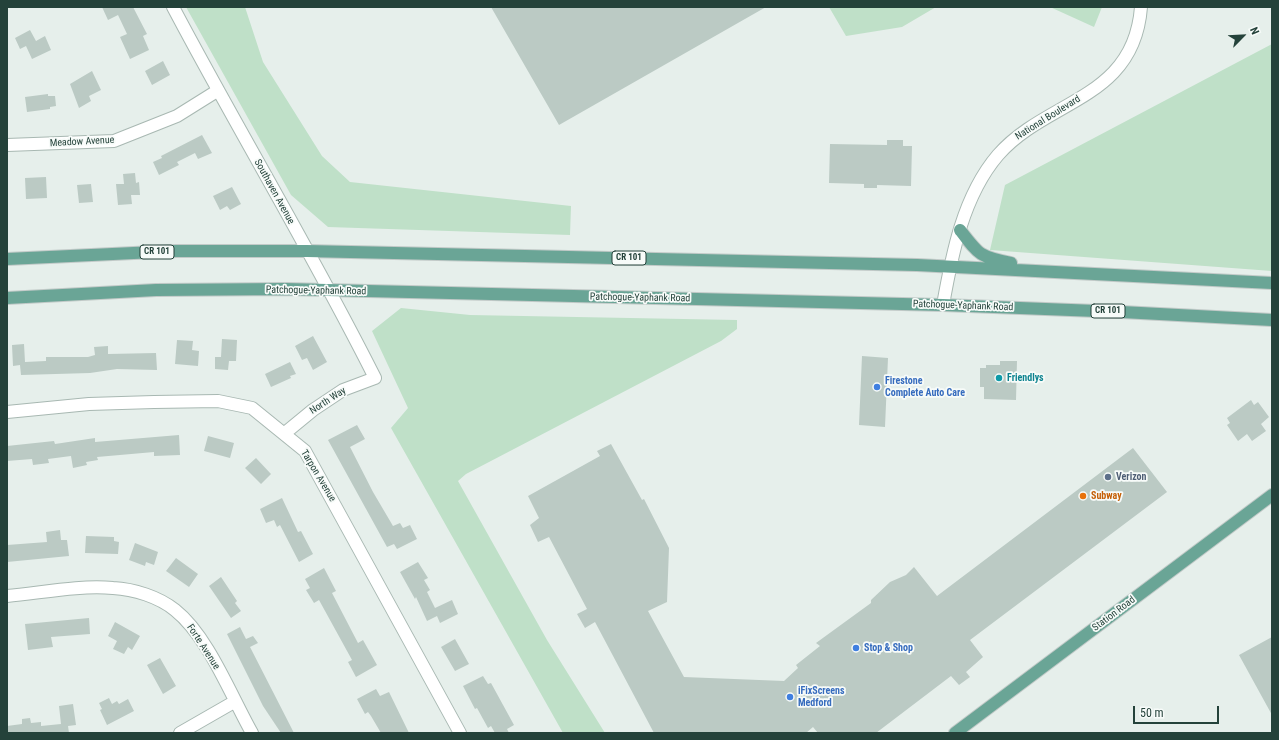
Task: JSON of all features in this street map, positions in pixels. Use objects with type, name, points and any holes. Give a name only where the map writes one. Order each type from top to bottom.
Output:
[{"type":"main road","points":[[960,230],[978,253],[984,257],[1051,271]]},
{"type":"main road","name":"CR 101","points":[[7,259],[168,252],[307,251],[950,267],[1272,283]]},
{"type":"main road","name":"Patchogue-Yaphank Road","points":[[7,298],[156,290],[286,289],[944,305],[1272,320]]},
{"type":"main road","name":"Station Road","points":[[955,733],[1272,495]]},
{"type":"street","name":"Southaven Avenue","points":[[173,7],[217,91],[307,251],[375,378]]},
{"type":"street","name":"National Boulevard","points":[[944,305],[950,267],[960,230],[983,176],[1005,147],[1028,129],[1098,88],[1116,70],[1135,36],[1141,7]]},
{"type":"street","name":"Meadow Avenue","points":[[7,145],[114,142],[177,116],[217,91]]},
{"type":"street","name":"North Way","points":[[285,433],[313,410],[343,390],[375,378]]},
{"type":"street","name":"Tarpon Avenue","points":[[7,412],[89,404],[154,402],[231,402],[252,408],[285,433],[305,451],[460,733]]},
{"type":"street","name":"Forte Avenue","points":[[7,596],[88,588],[113,588],[133,591],[155,598],[175,610],[190,625],[203,643],[252,733]]},
{"type":"street","points":[[180,733],[234,702]]},
{"type":"green space","points":[[186,7],[245,7],[263,62],[322,156],[350,182],[571,206],[570,235],[328,227],[291,195]]},
{"type":"green space","points":[[829,7],[936,7],[902,27],[846,36]]},
{"type":"green space","points":[[1050,7],[1102,7],[1094,27]]},
{"type":"green space","points":[[1272,44],[1272,271],[990,250],[1005,185]]},
{"type":"green space","points":[[401,308],[470,315],[737,320],[737,329],[721,341],[466,474],[458,481],[547,640],[605,733],[563,733],[391,428],[408,408],[372,331]]},
{"type":"building","points":[[102,7],[133,7],[147,34],[143,36],[149,50],[130,59],[120,37],[127,34],[118,15],[108,20]]},
{"type":"building","points":[[491,7],[766,7],[559,125]]},
{"type":"building","points":[[30,30],[36,41],[45,36],[51,50],[32,59],[26,46],[20,49],[15,38]]},
{"type":"building","points":[[163,61],[170,75],[152,85],[145,71]]},
{"type":"building","points":[[92,71],[101,90],[89,96],[91,101],[79,108],[70,84]]},
{"type":"building","points":[[48,94],[48,96],[55,96],[56,106],[50,107],[50,109],[27,112],[25,97]]},
{"type":"building","points":[[202,135],[212,153],[198,159],[195,153],[177,162],[179,165],[159,175],[153,162],[162,158],[161,156]]},
{"type":"building","points":[[887,140],[903,140],[903,146],[912,146],[911,186],[877,185],[877,188],[864,188],[864,184],[829,183],[830,144],[887,145]]},
{"type":"building","points":[[135,173],[136,183],[139,182],[140,195],[131,195],[132,204],[118,205],[116,184],[124,184],[123,174]]},
{"type":"building","points":[[46,177],[47,198],[26,199],[25,178]]},
{"type":"building","points":[[91,184],[93,202],[79,203],[77,185]]},
{"type":"building","points":[[232,187],[241,204],[230,210],[227,206],[220,210],[213,196]]},
{"type":"building","points":[[313,336],[327,362],[313,370],[307,358],[302,360],[295,346]]},
{"type":"building","points":[[222,339],[237,340],[236,361],[229,361],[228,370],[215,369],[215,357],[221,357]]},
{"type":"building","points":[[177,340],[193,341],[192,350],[199,351],[198,366],[175,364]]},
{"type":"building","points":[[24,344],[25,362],[46,361],[46,357],[88,357],[95,355],[94,347],[108,346],[108,354],[156,353],[157,370],[117,369],[90,373],[21,375],[20,365],[13,366],[12,345]]},
{"type":"building","points":[[862,356],[888,358],[885,427],[859,425]]},
{"type":"building","name":"Friendlys","points":[[1000,361],[1017,361],[1016,400],[984,399],[984,387],[980,387],[980,368],[986,368],[986,365],[1000,365]]},
{"type":"building","points":[[290,362],[296,374],[290,376],[291,378],[271,387],[265,374]]},
{"type":"building","points":[[1251,400],[1254,405],[1258,402],[1269,417],[1261,424],[1266,431],[1252,441],[1247,434],[1238,441],[1227,425],[1230,423],[1227,418]]},
{"type":"building","points":[[357,425],[365,439],[350,447],[373,492],[393,526],[400,523],[403,528],[410,525],[417,539],[397,549],[394,544],[387,547],[328,440]]},
{"type":"building","points":[[179,435],[180,455],[154,456],[154,452],[97,457],[98,460],[86,462],[87,465],[73,468],[71,456],[48,459],[49,463],[33,465],[32,459],[7,461],[7,446],[54,441],[55,444],[95,438],[95,442]]},
{"type":"building","points":[[208,436],[234,443],[230,458],[204,451]]},
{"type":"building","points":[[611,444],[642,500],[644,499],[669,548],[667,602],[648,611],[684,677],[784,681],[798,668],[796,665],[820,646],[816,643],[871,603],[871,600],[890,582],[906,575],[914,567],[937,596],[1133,448],[1167,492],[970,640],[983,657],[966,672],[970,677],[959,685],[951,676],[876,733],[818,733],[813,727],[806,733],[654,733],[595,622],[585,628],[577,614],[587,609],[549,537],[538,542],[530,525],[539,518],[528,496],[600,456],[597,451]]},
{"type":"building","points":[[256,458],[271,474],[261,484],[245,468]]},
{"type":"building","points":[[282,498],[298,532],[301,531],[313,554],[299,562],[280,525],[277,527],[274,520],[266,523],[260,509]]},
{"type":"building","points":[[60,530],[61,540],[67,540],[69,556],[7,562],[7,545],[47,542],[46,532]]},
{"type":"building","points":[[86,536],[114,537],[114,541],[119,542],[118,554],[85,553]]},
{"type":"building","points":[[135,543],[158,552],[154,565],[146,562],[145,566],[129,560]]},
{"type":"building","points":[[176,558],[198,574],[189,587],[166,571]]},
{"type":"building","points":[[418,562],[428,578],[424,580],[430,590],[427,592],[435,608],[452,600],[458,614],[440,623],[437,616],[427,621],[416,597],[415,599],[400,572]]},
{"type":"building","points":[[324,568],[336,591],[332,593],[358,643],[363,640],[377,665],[356,677],[348,662],[352,660],[319,600],[314,603],[306,590],[310,588],[305,579]]},
{"type":"building","points":[[221,577],[237,601],[235,603],[241,611],[231,618],[209,586]]},
{"type":"building","points":[[89,618],[90,634],[51,637],[53,647],[28,650],[25,624]]},
{"type":"building","points":[[115,622],[140,636],[132,650],[128,647],[124,654],[113,649],[117,641],[108,636]]},
{"type":"building","points":[[240,627],[246,639],[253,636],[258,643],[250,647],[294,733],[281,733],[263,706],[227,634]]},
{"type":"building","points":[[1272,637],[1272,715],[1239,655]]},
{"type":"building","points":[[455,639],[469,664],[455,671],[441,647]]},
{"type":"building","points":[[160,658],[176,686],[163,694],[147,665]]},
{"type":"building","points":[[483,676],[488,684],[491,683],[514,725],[507,729],[509,733],[495,733],[491,726],[488,728],[477,708],[475,709],[463,686]]},
{"type":"building","points":[[376,689],[380,696],[389,692],[409,733],[381,733],[368,712],[365,714],[357,699]]},
{"type":"building","points":[[109,698],[112,704],[117,701],[119,704],[128,699],[134,711],[107,725],[100,710],[102,709],[99,703]]},
{"type":"building","points":[[73,704],[76,725],[68,726],[69,733],[7,733],[7,726],[22,724],[22,719],[30,718],[31,723],[41,722],[41,726],[61,724],[59,706]]},
{"type":"place","name":"Friendlys","points":[[999,378]]},
{"type":"place","name":"Firestone Complete Auto Care","points":[[877,387]]},
{"type":"place","name":"Verizon","points":[[1108,477]]},
{"type":"place","name":"Subway","points":[[1083,496]]},
{"type":"place","name":"Stop & Shop","points":[[856,648]]},
{"type":"place","name":"iFixScreens Medford","points":[[790,697]]}]
